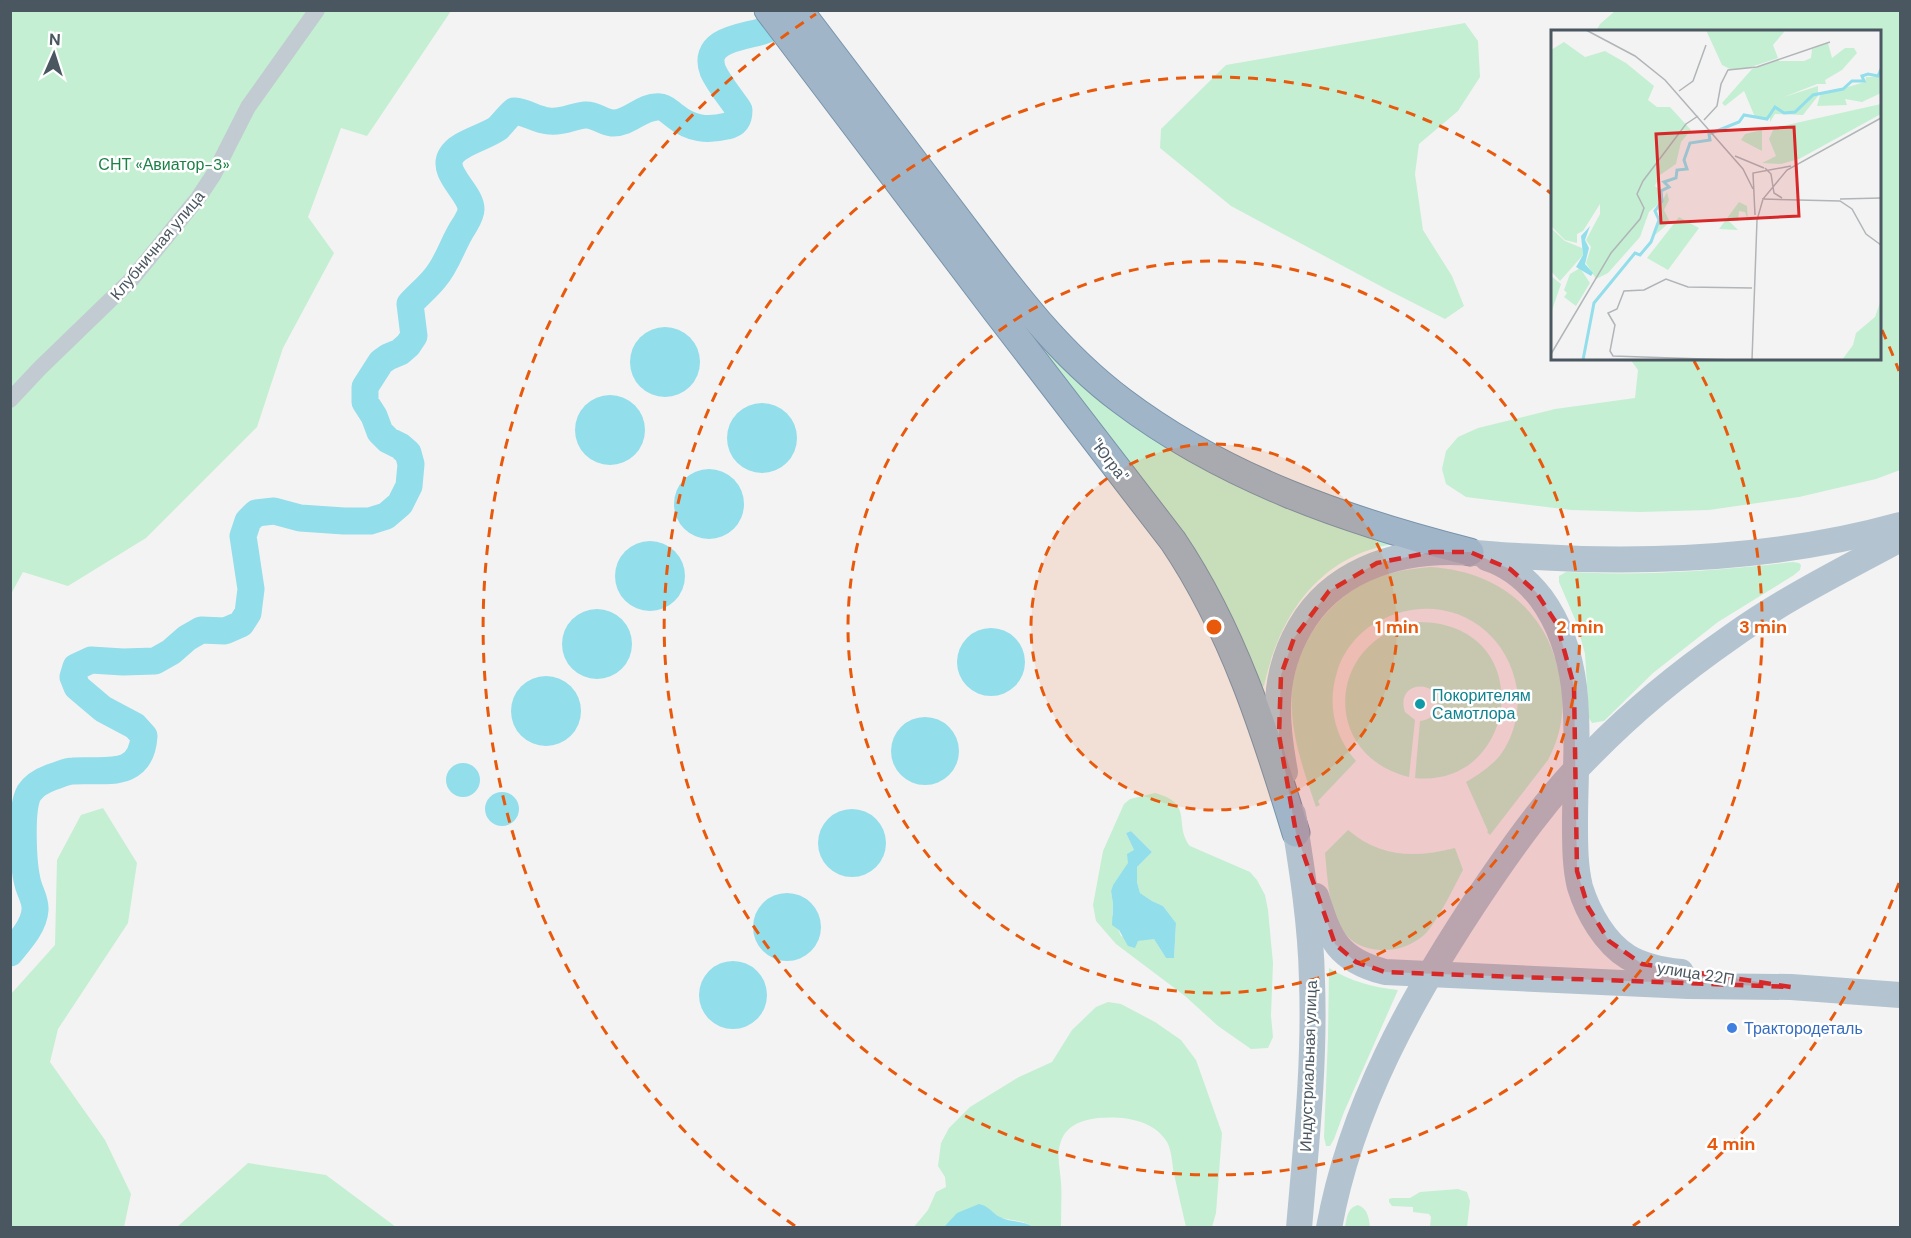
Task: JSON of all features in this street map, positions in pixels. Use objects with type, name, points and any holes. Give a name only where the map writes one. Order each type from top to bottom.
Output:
[{"type":"highway","points":[[768,10],[822,61],[1021,302],[1070,357],[1122,401],[1158,426],[1246,475],[1354,519],[1470,552]]},
{"type":"highway","points":[[799,10],[822,61]]},
{"type":"highway","name":"\"Югра\"","points":[[822,61],[996,311],[1188,562],[1222,625],[1235,655],[1268,741],[1296,833]]},
{"type":"main road","points":[[1296,833],[1283,762],[1277,708],[1281,675],[1294,638],[1315,605],[1344,580],[1377,563],[1413,554],[1470,552],[1590,558],[1653,559],[1713,556],[1828,542],[1900,525]]},
{"type":"main road","points":[[1329,1227],[1339,1179],[1358,1122],[1393,1042],[1429,975],[1501,864],[1576,769],[1642,707],[1732,636],[1788,600],[1900,539]]},
{"type":"main road","name":"улица 22П","points":[[1470,552],[1494,560],[1519,576],[1536,592],[1557,624],[1570,664],[1574,686],[1576,842],[1579,879],[1588,907],[1609,941],[1627,957],[1664,970],[1791,987],[1900,995]]},
{"type":"main road","name":"улица 22П","points":[[1296,833],[1328,931],[1335,944],[1356,962],[1369,968],[1385,972],[1429,975],[1507,976],[1688,986],[1791,987]]},
{"type":"main road","name":"Индустриальная улица","points":[[1296,833],[1309,930],[1313,1016],[1311,1094],[1299,1227]]},
{"type":"street","name":"Клубничная улица","points":[[10,400],[132,279],[198,198],[214,174],[248,107],[318,10]]},
{"type":"highlighted area","points":[[1432,552],[1470,552],[1510,569],[1536,592],[1557,624],[1574,686],[1577,871],[1588,907],[1609,941],[1642,964],[1791,987],[1385,972],[1356,962],[1335,944],[1296,833],[1279,735],[1281,675],[1294,638],[1329,591],[1377,563]]},
{"type":"green space","name":"СНТ «Авиатор-3»","points":[[11,11],[451,11],[367,136],[341,128],[308,217],[334,253],[283,348],[257,427],[146,538],[68,586],[23,572],[11,594]]},
{"type":"green space","points":[[1615,11],[1900,11],[1900,470],[1876,479],[1799,497],[1709,510],[1640,512],[1571,510],[1466,497],[1446,484],[1442,469],[1446,451],[1458,437],[1478,428],[1555,409],[1635,398],[1638,370],[1631,360],[1881,360],[1881,30],[1597,30]]},
{"type":"green space","points":[[1465,23],[1478,41],[1480,77],[1458,111],[1419,144],[1415,174],[1423,230],[1452,276],[1464,306],[1445,319],[1231,206],[1160,148],[1161,129],[1226,65]]},
{"type":"green space","points":[[826,61],[1067,370],[1400,543],[1372,549],[1348,559],[1326,573],[1308,591],[1293,611],[1281,634],[1264,686],[1261,687],[1249,655],[1223,600],[1132,471]]},
{"type":"green space","points":[[1793,562],[1801,565],[1800,570],[1794,575],[1718,622],[1653,673],[1604,721],[1592,723],[1589,718],[1585,654],[1577,624],[1559,582],[1559,576],[1566,572],[1680,572]]},
{"type":"green space","points":[[1430,567],[1456,570],[1479,577],[1500,587],[1518,601],[1534,617],[1546,637],[1555,659],[1561,684],[1561,723],[1548,760],[1490,835],[1466,782],[1489,766],[1506,747],[1513,731],[1518,697],[1510,666],[1499,646],[1484,630],[1466,618],[1446,611],[1424,609],[1402,612],[1372,625],[1353,642],[1337,672],[1333,708],[1334,719],[1342,741],[1356,761],[1318,801],[1320,805],[1316,807],[1298,749],[1292,713],[1294,676],[1299,659],[1316,626],[1341,599],[1364,583],[1392,573]]},
{"type":"green space","points":[[1419,622],[1458,629],[1484,648],[1498,675],[1501,704],[1494,734],[1477,758],[1450,774],[1415,778],[1420,721],[1431,717],[1437,707],[1437,698],[1433,691],[1419,687],[1412,689],[1406,693],[1403,701],[1405,712],[1415,720],[1409,777],[1380,765],[1360,746],[1348,723],[1345,697],[1351,672],[1366,650],[1388,632]]},
{"type":"green space","points":[[1155,793],[1175,803],[1181,815],[1185,838],[1190,846],[1250,872],[1257,880],[1265,895],[1268,910],[1273,963],[1271,1016],[1273,1037],[1268,1048],[1251,1049],[1218,1026],[1185,996],[1116,944],[1096,921],[1093,905],[1103,851],[1124,804],[1130,799]],"holes":[[[1131,831],[1152,852],[1137,867],[1137,882],[1140,893],[1163,906],[1176,923],[1174,958],[1166,958],[1154,939],[1138,941],[1121,936],[1112,915],[1113,885],[1129,863],[1134,850],[1126,833]]]},
{"type":"green space","points":[[103,808],[137,863],[128,923],[58,1029],[50,1062],[105,1140],[131,1194],[124,1227],[11,1227],[11,994],[55,945],[57,860],[81,815]]},
{"type":"green space","points":[[1348,830],[1360,839],[1386,851],[1412,854],[1455,848],[1463,870],[1436,920],[1426,933],[1411,944],[1386,950],[1363,947],[1350,939],[1341,928],[1331,900],[1325,853]]},
{"type":"green space","points":[[1329,968],[1362,983],[1398,990],[1334,1139],[1330,1146],[1326,1146],[1324,1137]]},
{"type":"green space","points":[[1108,1002],[1121,1004],[1155,1022],[1181,1040],[1196,1060],[1222,1133],[1216,1213],[1212,1227],[1186,1227],[1170,1149],[1161,1134],[1154,1128],[1136,1121],[1107,1118],[1092,1119],[1076,1124],[1067,1131],[1061,1141],[1059,1156],[1061,1227],[1033,1227],[1023,1222],[1001,1218],[994,1213],[948,1223],[944,1227],[913,1228],[928,1210],[936,1192],[946,1187],[945,1177],[938,1166],[941,1143],[949,1128],[970,1107],[1019,1077],[1052,1062],[1072,1030],[1096,1007]]},
{"type":"green space","points":[[248,1163],[326,1175],[396,1227],[177,1227]]},
{"type":"green space","points":[[1458,1189],[1467,1192],[1470,1201],[1467,1227],[1430,1227],[1429,1214],[1413,1212],[1413,1207],[1392,1206],[1389,1202],[1392,1198],[1410,1198],[1420,1192]]},
{"type":"green space","points":[[1358,1205],[1366,1211],[1370,1227],[1345,1227],[1350,1211]]},
{"type":"water","points":[[665,327],[678,330],[690,337],[697,349],[700,362],[697,375],[690,387],[678,394],[665,397],[652,394],[640,387],[633,375],[630,362],[633,349],[640,337],[652,330]]},
{"type":"water","points":[[610,395],[623,398],[635,405],[642,417],[645,430],[642,443],[635,455],[623,462],[610,465],[597,462],[585,455],[578,443],[575,430],[578,417],[585,405],[597,398]]},
{"type":"water","points":[[762,403],[775,406],[787,413],[794,425],[797,438],[794,451],[787,463],[775,470],[762,473],[749,470],[737,463],[730,451],[727,438],[730,425],[737,413],[749,406]]},
{"type":"water","points":[[709,469],[722,472],[734,479],[741,491],[744,504],[741,517],[734,529],[722,536],[709,539],[696,536],[684,529],[677,517],[674,504],[677,491],[684,479],[696,472]]},
{"type":"water","points":[[650,541],[663,544],[675,551],[682,563],[685,576],[682,589],[675,601],[663,608],[650,611],[637,608],[625,601],[618,589],[615,576],[618,563],[625,551],[637,544]]},
{"type":"water","points":[[597,609],[610,612],[622,619],[629,631],[632,644],[629,657],[622,669],[610,676],[597,679],[584,676],[572,669],[565,657],[562,644],[565,631],[572,619],[584,612]]},
{"type":"water","points":[[984,628],[998,628],[1010,633],[1020,643],[1025,662],[1020,681],[1010,691],[998,696],[984,696],[972,691],[962,681],[957,669],[957,655],[962,643],[972,633]]},
{"type":"water","points":[[546,676],[559,679],[571,686],[578,698],[581,711],[578,724],[571,736],[559,743],[546,746],[533,743],[521,736],[514,724],[511,711],[514,698],[521,686],[533,679]]},
{"type":"water","points":[[918,717],[932,717],[944,722],[954,732],[959,751],[954,770],[944,780],[932,785],[918,785],[906,780],[896,770],[891,758],[891,744],[896,732],[906,722]]},
{"type":"water","points":[[463,763],[475,768],[480,780],[475,792],[463,797],[451,792],[446,780],[451,768]]},
{"type":"water","points":[[502,792],[514,797],[519,809],[514,821],[502,826],[490,821],[485,809],[490,797]]},
{"type":"water","points":[[845,809],[859,809],[871,814],[881,824],[886,843],[881,862],[871,872],[859,877],[845,877],[833,872],[823,862],[818,850],[818,836],[823,824],[833,814]]},
{"type":"water","points":[[1131,831],[1152,852],[1137,867],[1137,882],[1140,893],[1163,906],[1176,923],[1174,958],[1166,958],[1154,939],[1138,941],[1135,948],[1128,946],[1119,930],[1112,925],[1111,891],[1128,863],[1127,854],[1134,850],[1126,833]]},
{"type":"water","points":[[780,893],[794,893],[806,898],[816,908],[821,927],[816,946],[806,956],[794,961],[780,961],[768,956],[758,946],[753,934],[753,920],[758,908],[768,898]]},
{"type":"water","points":[[726,961],[740,961],[752,966],[762,976],[767,995],[762,1014],[752,1024],[740,1029],[726,1029],[714,1024],[704,1014],[699,1002],[699,988],[704,976],[714,966]]},
{"type":"water","points":[[979,1204],[1004,1219],[1033,1227],[944,1227],[957,1213]]},
{"type":"waterway","points":[[10,953],[29,927],[35,910],[26,876],[24,852],[24,811],[29,793],[43,781],[68,772],[109,771],[129,766],[136,760],[141,750],[144,736],[135,726],[103,709],[77,687],[73,677],[76,667],[91,660],[155,661],[201,630],[225,631],[241,624],[248,613],[251,589],[243,536],[248,521],[256,513],[274,511],[300,518],[370,521],[386,516],[400,504],[409,486],[411,464],[408,453],[380,432],[365,402],[365,387],[381,362],[400,352],[414,336],[410,304],[440,272],[470,216],[470,203],[450,169],[449,163],[455,151],[498,128],[514,111],[549,121],[589,115],[618,123],[647,109],[660,107],[700,128],[720,128],[733,124],[739,110],[713,71],[711,60],[713,52],[727,41],[763,31],[798,16]]},
{"type":"place","name":"Покорителям Самотлора","points":[[1420,704]]},
{"type":"place","name":"Трактородеталь","points":[[1732,1028]]}]
